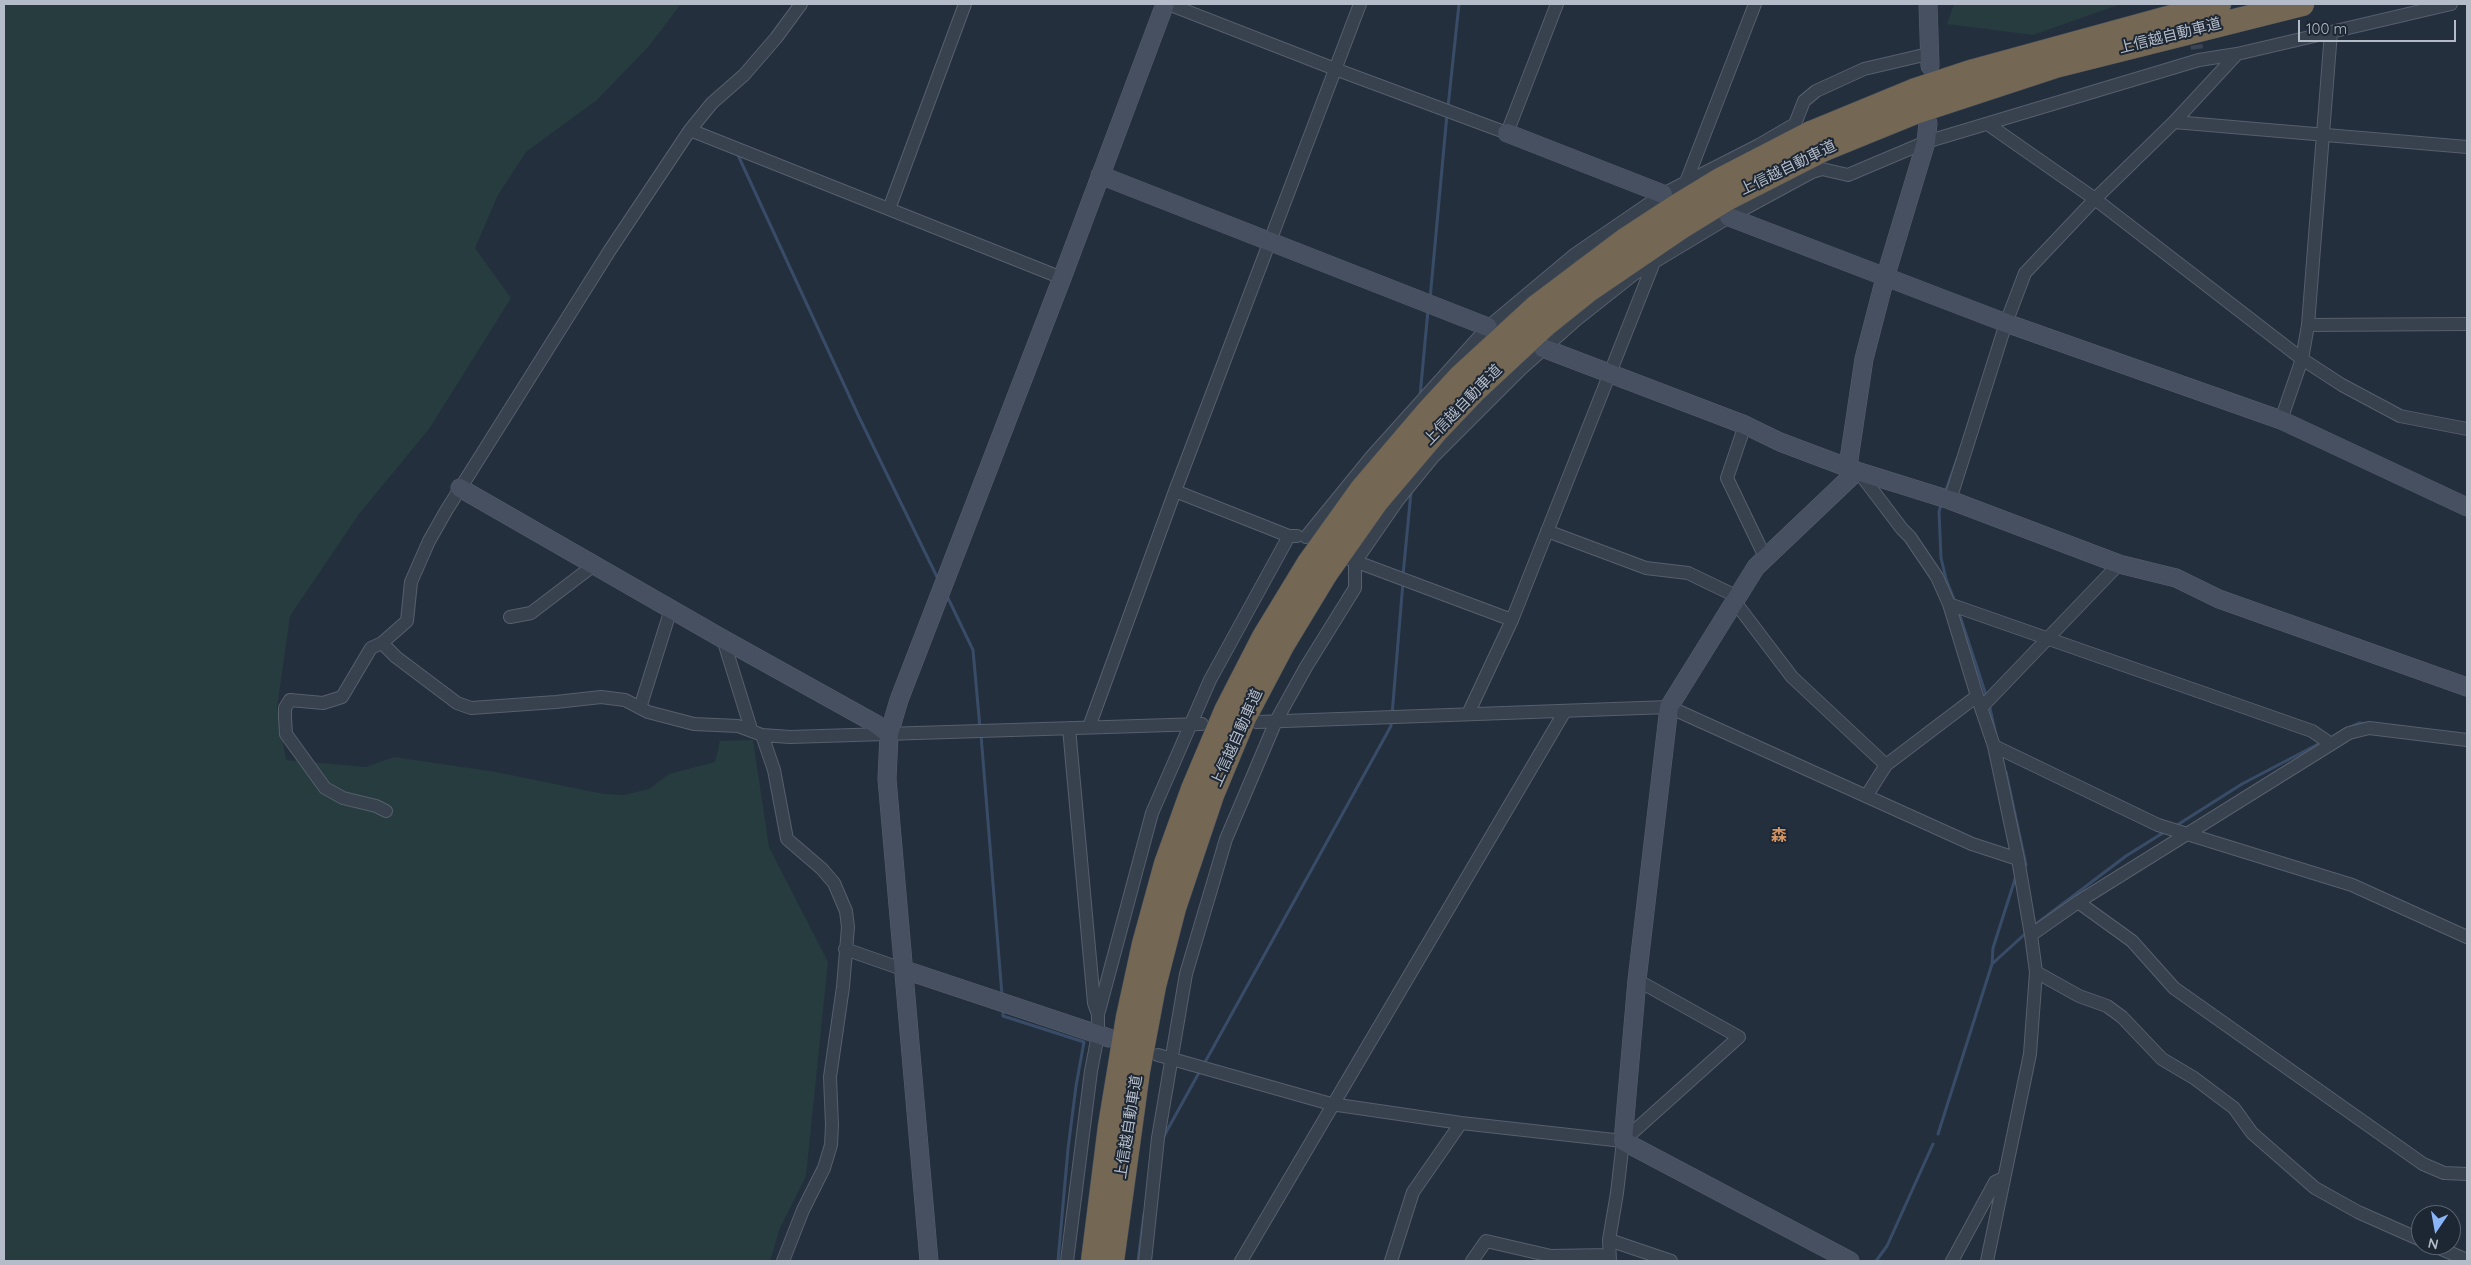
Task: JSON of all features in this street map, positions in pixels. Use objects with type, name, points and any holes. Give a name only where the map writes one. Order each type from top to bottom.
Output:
[{"type":"highway","name":"上信越自動車道","points":[[1093,1261],[1110,1126],[1128,1017],[1144,944],[1166,864],[1192,789],[1226,711],[1264,637],[1317,568],[1437,430],[1474,390],[1544,325],[1590,289],[1681,227],[1817,142],[1913,91],[1974,71],[2219,4]]},
{"type":"highway","name":"上信越自動車道","points":[[1817,142],[2054,66],[2302,4]]},
{"type":"highway","name":"上信越自動車道","points":[[1112,1261],[1138,1071],[1154,986],[1174,908],[1205,813],[1244,718],[1283,644],[1317,568]]},
{"type":"street","points":[[386,811],[376,806],[343,798],[325,788],[286,734],[285,708],[290,700],[323,704],[342,697],[371,648],[382,644],[407,621],[411,582],[429,541],[460,488],[610,250],[690,130],[712,102],[744,75],[776,38],[800,4]]},
{"type":"street","points":[[889,209],[965,4]]},
{"type":"street","points":[[929,1261],[887,779],[889,734],[899,700],[1166,4],[1663,194]]},
{"type":"street","points":[[1089,728],[1176,491],[1360,4]]},
{"type":"street","points":[[1507,133],[1557,4]]},
{"type":"street","points":[[1686,182],[1755,4]]},
{"type":"street","points":[[1306,537],[1372,456],[1488,327],[1574,255],[1663,194],[1795,124],[1804,100],[1816,91],[1864,69],[1929,60],[1928,4]]},
{"type":"street","points":[[1146,1261],[1164,1057],[1186,974],[1226,839],[1276,721],[1306,667],[1355,588],[1355,562],[1398,500],[1433,457],[1544,348],[1616,288],[1654,262],[1728,217],[1812,172],[1822,169],[1848,175],[1926,142],[1989,124],[2198,54],[2237,54],[2451,4]]},
{"type":"street","points":[[2281,420],[2302,359],[2308,325],[2325,134],[2331,32]]},
{"type":"street","points":[[1950,500],[2006,323],[2025,273],[2095,199],[2174,122],[2237,54]]},
{"type":"street","points":[[2174,122],[2467,146]]},
{"type":"street","points":[[1472,1261],[1486,1242],[1551,1256],[1610,1258],[1609,1240],[1623,1141],[1637,980],[1669,707],[1748,579],[1765,557],[1853,469],[1864,359],[1885,278],[1926,142],[1928,123]]},
{"type":"street","points":[[1989,124],[2095,199],[2302,359],[2342,385],[2400,416],[2467,429]]},
{"type":"street","points":[[690,130],[1062,278]]},
{"type":"street","points":[[1100,175],[1269,243],[1488,327]]},
{"type":"street","points":[[1728,217],[2006,323],[2281,420],[2467,507]]},
{"type":"street","points":[[1468,714],[1512,620],[1654,262]]},
{"type":"street","points":[[2308,325],[2467,324]]},
{"type":"street","points":[[1544,348],[1745,425],[1780,442],[1853,469],[1950,500],[2119,564],[2176,578],[2219,599],[2467,687]]},
{"type":"street","points":[[1745,425],[1727,478],[1765,557]]},
{"type":"street","points":[[1853,469],[1910,537],[1937,576],[1950,604],[1994,746],[2018,859],[2031,935],[2036,972],[2030,1054],[1987,1261]]},
{"type":"street","points":[[460,488],[670,609],[876,724],[889,734]]},
{"type":"street","points":[[1176,491],[1289,536],[1306,537],[1355,562],[1512,620]]},
{"type":"street","points":[[1547,531],[1646,568],[1688,574],[1736,600],[1792,677],[1886,765]]},
{"type":"street","points":[[1098,1014],[1152,813],[1210,680],[1289,536]]},
{"type":"street","points":[[1867,795],[1886,765],[1979,702],[2049,639],[2119,564]]},
{"type":"street","points":[[510,618],[531,613],[594,565]]},
{"type":"street","points":[[1950,604],[2312,730],[2331,744]]},
{"type":"street","points":[[640,708],[670,609]]},
{"type":"street","points":[[724,639],[756,732],[774,770],[787,839],[822,869],[834,884],[846,911],[848,927],[843,987],[830,1077],[831,1145],[824,1168],[803,1210],[783,1261]]},
{"type":"street","points":[[382,644],[457,703],[472,708],[601,697],[625,700],[648,712],[694,724],[738,726],[756,732],[790,737],[1202,724]]},
{"type":"street","points":[[1257,722],[1669,707],[1972,844],[2018,859]]},
{"type":"street","points":[[1241,1261],[1331,1104],[1565,711]]},
{"type":"street","points":[[1067,1261],[1091,1071],[1104,1037],[1094,1003],[1069,728]]},
{"type":"street","points":[[2031,935],[2078,902],[2187,836],[2350,732],[2369,728],[2467,740]]},
{"type":"street","points":[[1994,746],[2158,825],[2187,836],[2352,885],[2467,937]]},
{"type":"street","points":[[2078,902],[2132,941],[2174,988],[2423,1164],[2444,1173],[2467,1174]]},
{"type":"street","points":[[845,950],[1104,1037]]},
{"type":"street","points":[[2036,972],[2079,996],[2106,1006],[2122,1017],[2162,1059],[2234,1108],[2252,1133],[2315,1188],[2358,1212],[2411,1236]]},
{"type":"street","points":[[1623,1141],[1739,1037],[1637,980]]},
{"type":"street","points":[[1164,1057],[1331,1104],[1461,1123],[1623,1141],[1850,1261]]},
{"type":"street","points":[[1391,1261],[1412,1192],[1461,1123]]},
{"type":"street","points":[[1952,1261],[1994,1182],[2004,1178]]},
{"type":"street","points":[[1609,1240],[1671,1261]]},
{"type":"street","points":[[2455,1255],[2467,1260]]},
{"type":"green space","points":[[4,4],[681,4],[649,46],[597,100],[526,152],[498,195],[475,248],[511,298],[429,429],[359,514],[290,616],[277,708],[286,760],[366,767],[394,757],[496,772],[604,794],[624,795],[649,789],[669,774],[715,762],[720,741],[753,740],[769,847],[828,962],[806,1176],[780,1228],[770,1261],[4,1261]]},
{"type":"green space","points":[[1954,4],[2121,4],[2033,35],[1947,24]]},
{"type":"waterway","points":[[1448,107],[1459,4]]},
{"type":"waterway","points":[[1430,299],[1447,114]]},
{"type":"waterway","points":[[737,153],[859,417],[938,579]]},
{"type":"waterway","points":[[1420,396],[1428,310]]},
{"type":"waterway","points":[[1945,493],[1957,459]]},
{"type":"waterway","points":[[1403,575],[1411,492]]},
{"type":"waterway","points":[[1941,505],[1939,512],[1941,558],[1946,579],[1955,602]]},
{"type":"waterway","points":[[1392,715],[1403,582]]},
{"type":"waterway","points":[[947,596],[973,650],[980,728]]},
{"type":"waterway","points":[[1959,613],[1987,698]]},
{"type":"waterway","points":[[1989,704],[1996,735]]},
{"type":"waterway","points":[[1204,1064],[1391,726],[1391,721]]},
{"type":"waterway","points":[[2350,727],[2359,723],[2367,724]]},
{"type":"waterway","points":[[981,735],[1002,995]]},
{"type":"waterway","points":[[2174,827],[2242,784],[2322,742]]},
{"type":"waterway","points":[[2006,772],[2026,865],[2023,868]]},
{"type":"waterway","points":[[2036,924],[2126,856],[2166,831]]},
{"type":"waterway","points":[[1992,964],[1993,948],[2016,876]]},
{"type":"waterway","points":[[1938,1134],[1992,964],[2026,933]]},
{"type":"waterway","points":[[1003,1009],[1003,1016],[1084,1042],[1068,1149],[1058,1261]]},
{"type":"waterway","points":[[1164,1136],[1201,1069]]},
{"type":"waterway","points":[[1876,1261],[1887,1246],[1933,1144]]},
{"type":"waterway","points":[[1138,1261],[1144,1214]]},
{"type":"tunnel","points":[[2194,27],[2197,49]]},
{"type":"district","name":"森","points":[[1779,836]]}]
